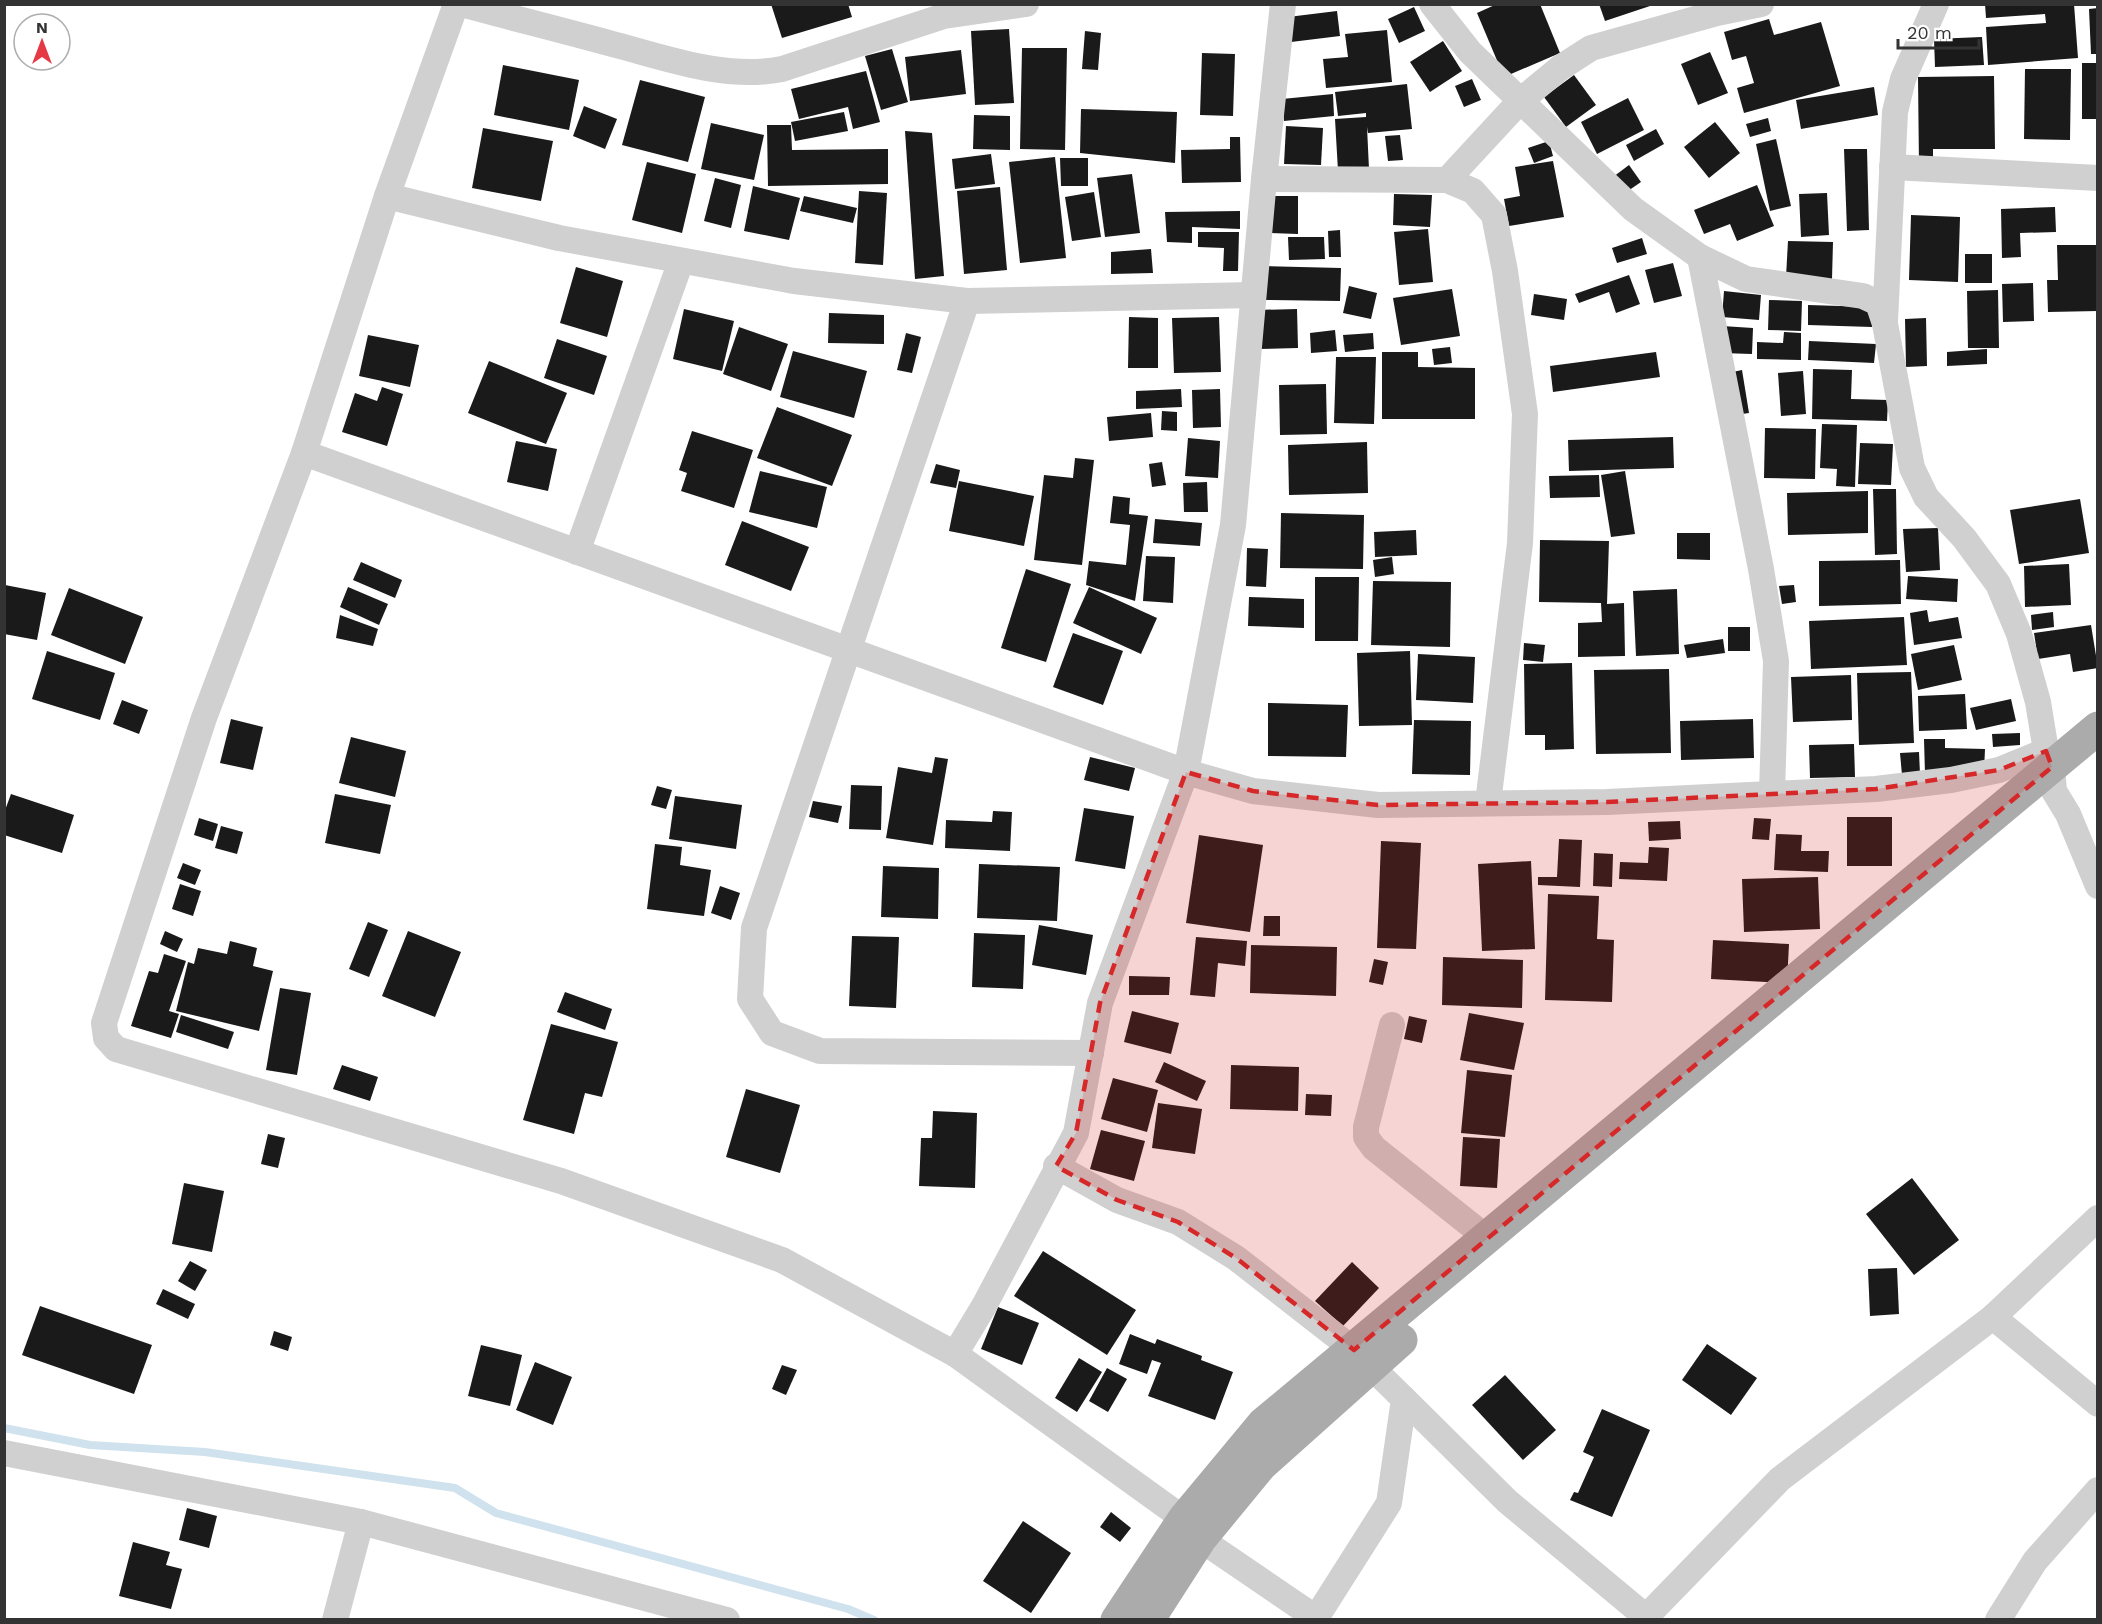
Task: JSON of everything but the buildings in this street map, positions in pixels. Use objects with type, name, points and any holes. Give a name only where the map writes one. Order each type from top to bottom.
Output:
[{"type":"main road","points":[[1362,1358],[2097,728]]},
{"type":"main road","points":[[1117,1620],[1192,1529],[1261,1464],[1362,1358],[1487,1238],[2051,769],[2097,754]]},
{"type":"main road","points":[[1148,1620],[1192,1529]]},
{"type":"street","points":[[456,4],[387,196],[304,453],[204,718],[104,1023],[106,1038],[116,1048],[561,1180],[782,1260],[955,1354],[1317,1619],[1389,1503],[1404,1399]]},
{"type":"street","points":[[462,4],[696,65],[738,73],[760,74],[782,69],[944,16],[1026,4]]},
{"type":"street","points":[[955,1354],[984,1306],[1056,1166],[1076,1133],[1100,1003],[1186,772],[1233,525],[1264,179],[1283,4]]},
{"type":"street","points":[[1432,4],[1470,52],[1634,209],[1700,257],[1746,279],[1863,296],[1878,303],[1885,324],[1912,468],[1926,497],[1964,538],[1998,584],[2019,634],[2038,702],[2051,769],[2097,886]]},
{"type":"street","points":[[1447,180],[1520,101],[1560,68],[1591,48],[1715,9],[1761,4]]},
{"type":"street","points":[[1885,324],[1895,112],[1904,79],[1936,4]]},
{"type":"street","points":[[1892,167],[2097,178]]},
{"type":"street","points":[[1264,179],[1447,180],[1473,191],[1494,215],[1505,271],[1525,414],[1520,543],[1488,803]]},
{"type":"street","points":[[387,196],[559,238],[681,261],[794,281],[967,302],[1253,295]]},
{"type":"street","points":[[1700,257],[1761,569],[1776,661],[1772,793]]},
{"type":"street","points":[[577,552],[681,261]]},
{"type":"street","points":[[967,302],[847,649],[754,928],[750,999],[772,1033],[820,1051],[1091,1053]]},
{"type":"street","points":[[304,453],[1186,772],[1253,791],[1378,805],[1607,802],[1876,789],[1951,780],[1999,770],[2051,769]]},
{"type":"street","points":[[1392,1025],[1366,1127],[1366,1137],[1374,1148],[1487,1238]]},
{"type":"street","points":[[1056,1166],[1117,1200],[1188,1228],[1236,1258],[1362,1358],[1507,1501],[1644,1618],[1780,1479],[1993,1317],[2097,1218]]},
{"type":"street","points":[[1993,1317],[2097,1404]]},
{"type":"street","points":[[4,1453],[361,1522],[727,1620]]},
{"type":"street","points":[[1998,1620],[2035,1560],[2097,1490]]},
{"type":"street","points":[[335,1620],[361,1522]]},
{"type":"highlighted area","points":[[2046,751],[2052,767],[1354,1350],[1236,1258],[1178,1222],[1117,1200],[1056,1166],[1076,1133],[1100,1003],[1186,772],[1253,791],[1378,805],[1607,802],[1876,789],[1999,770]]},
{"type":"waterway","points":[[4,1428],[90,1445],[205,1452],[455,1488],[496,1513],[848,1609],[874,1620]]}]
